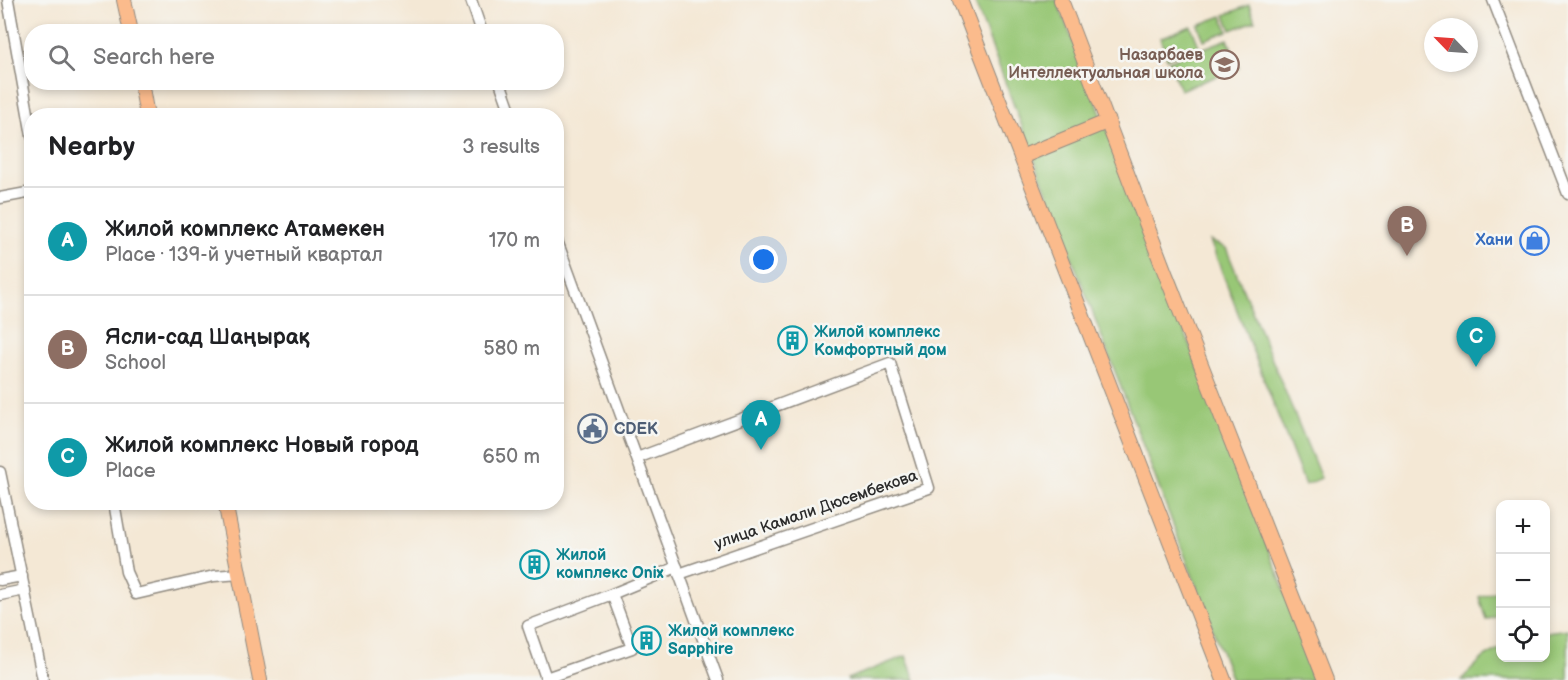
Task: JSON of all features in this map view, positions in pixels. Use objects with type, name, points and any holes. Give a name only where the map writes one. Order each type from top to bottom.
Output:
[{"type":"main road","points":[[124,0],[129,24]]},
{"type":"main road","points":[[960,0],[1224,680]]},
{"type":"main road","points":[[1061,0],[1325,680]]},
{"type":"main road","points":[[142,90],[146,108]]},
{"type":"main road","points":[[1021,157],[1109,121]]},
{"type":"main road","points":[[227,510],[260,680]]},
{"type":"street","points":[[8,0],[5,13],[26,108]]},
{"type":"street","points":[[471,0],[479,24]]},
{"type":"street","points":[[1493,0],[1568,194]]},
{"type":"street","points":[[503,90],[509,108]]},
{"type":"street","points":[[0,198],[24,194]]},
{"type":"street","points":[[564,260],[718,680]]},
{"type":"street","name":"улица Камали Дюсембекова","points":[[637,458],[890,363],[929,488],[678,570]]},
{"type":"street","points":[[0,472],[43,680]]},
{"type":"street","points":[[115,510],[126,572],[136,594],[214,576],[240,574]]},
{"type":"street","points":[[612,594],[632,648],[546,678],[528,627],[612,594],[678,570]]},
{"type":"street","points":[[0,580],[22,576]]},
{"type":"street","points":[[0,595],[25,590]]},
{"type":"green space","points":[[974,0],[1057,0],[1319,680],[1232,680]]},
{"type":"green space","points":[[1249,5],[1255,21],[1231,30],[1225,15]]},
{"type":"green space","points":[[1222,16],[1228,31],[1204,40],[1198,25]]},
{"type":"green space","points":[[1191,26],[1199,46],[1167,58],[1160,38]]},
{"type":"green space","points":[[1228,39],[1239,68],[1180,90],[1169,61]]},
{"type":"green space","points":[[1210,241],[1226,248],[1321,478],[1305,485]]},
{"type":"green space","points":[[1496,591],[1496,616],[1486,620],[1479,597]]},
{"type":"green space","points":[[1568,629],[1568,680],[1461,680],[1483,658],[1496,650],[1496,662],[1550,662],[1550,631]]},
{"type":"green space","points":[[906,656],[915,680],[847,679]]},
{"type":"place","name":"Назарбаев Интеллектуальная школа","points":[[1224,64]]},
{"type":"place","name":"Хани","points":[[1534,240]]},
{"type":"place","name":"Ясли-сад Шаңырақ","points":[[1407,256]]},
{"type":"place","name":"Жилой комплекс Комфортный дом","points":[[793,341]]},
{"type":"place","name":"Жилой комплекс Новый город","points":[[1476,367]]},
{"type":"place","name":"CDEK","points":[[593,429]]},
{"type":"place","name":"Жилой комплекс Атамекен","points":[[761,450]]},
{"type":"place","name":"Жилой комплекс Onix","points":[[535,564]]},
{"type":"place","name":"Жилой комплекс Sapphire","points":[[647,640]]}]
